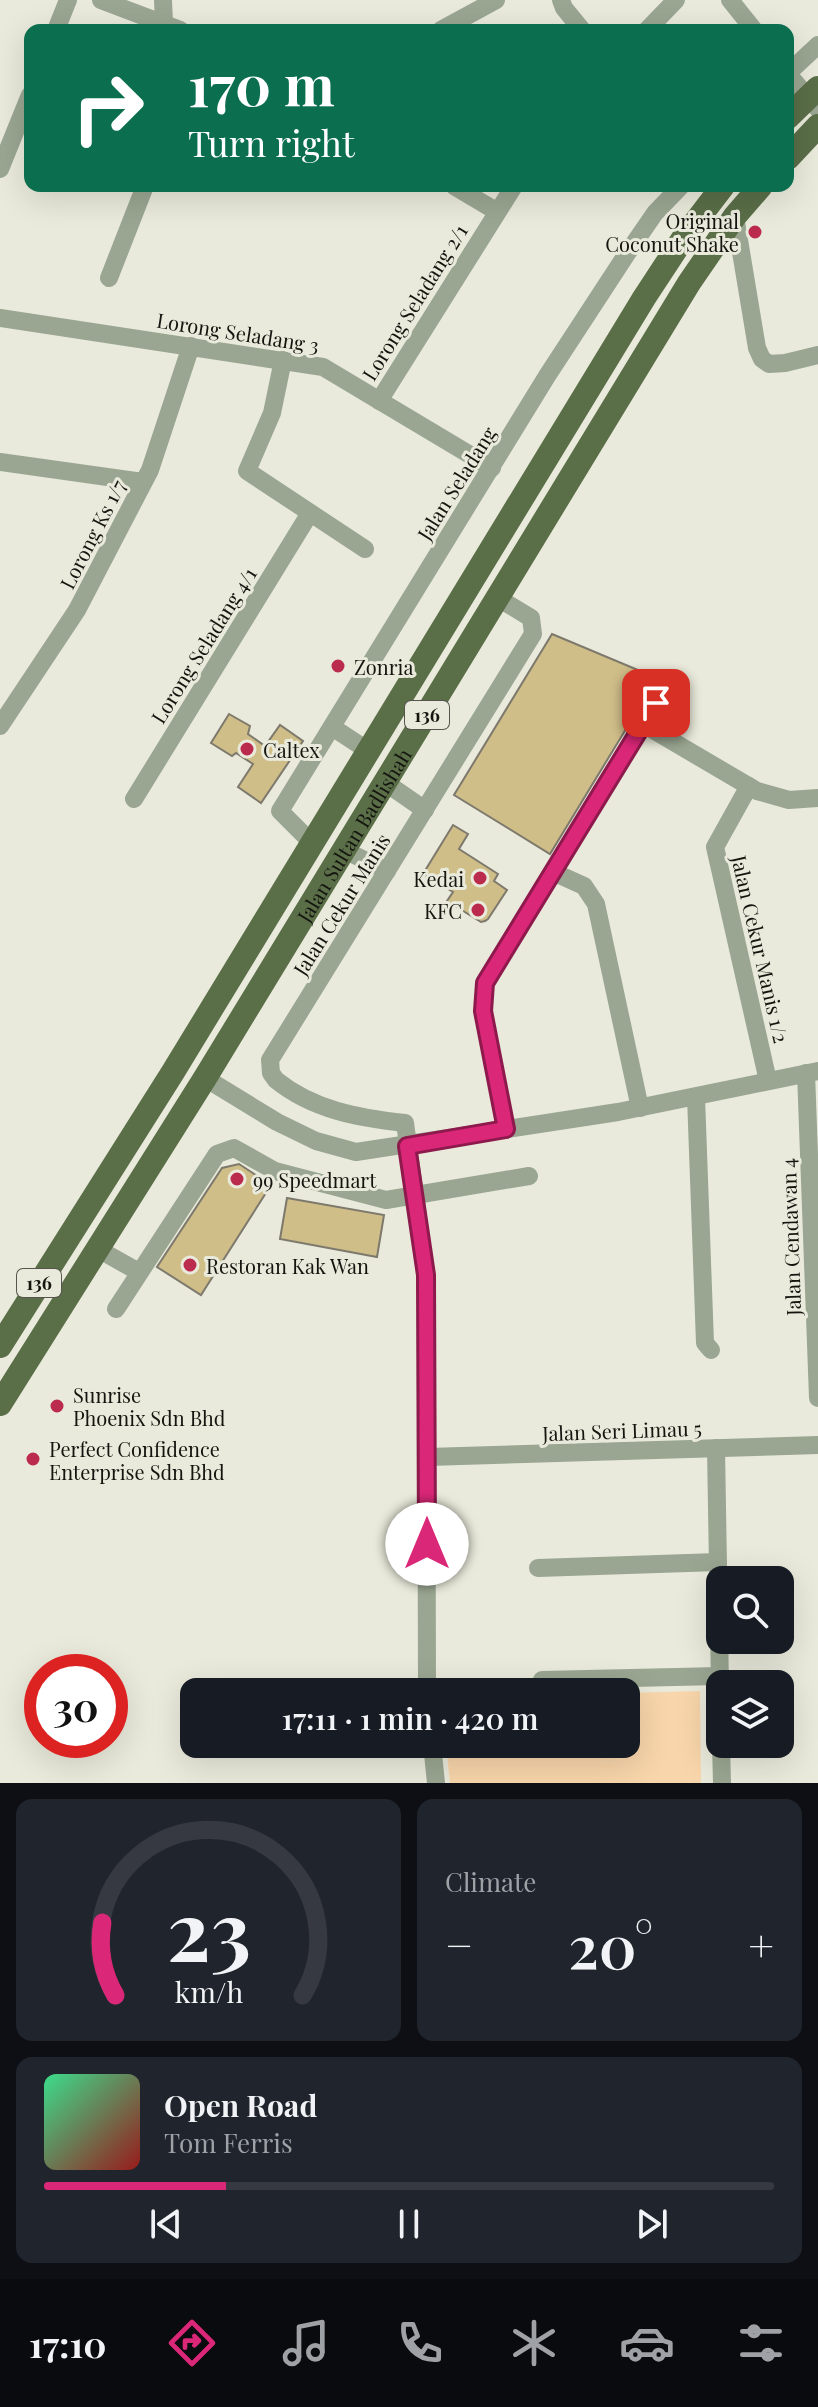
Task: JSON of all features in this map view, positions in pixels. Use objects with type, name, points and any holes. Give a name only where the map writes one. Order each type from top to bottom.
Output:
[{"type":"main road","points":[[794,113],[815,98]]},
{"type":"main road","points":[[794,152],[818,126]]},
{"type":"main road","name":"Jalan Sultan Badlishah","points":[[0,1346],[173,1072],[644,298],[718,192]]},
{"type":"main road","name":"Jalan Sultan Badlishah","points":[[0,1404],[205,1078],[689,283],[735,216],[756,192]]},
{"type":"street","points":[[58,24],[68,0]]},
{"type":"street","points":[[101,0],[164,24]]},
{"type":"street","points":[[163,0],[171,24]]},
{"type":"street","points":[[452,24],[496,0]]},
{"type":"street","points":[[561,0],[577,24]]},
{"type":"street","points":[[653,24],[676,0]]},
{"type":"street","points":[[730,0],[749,24]]},
{"type":"street","points":[[794,67],[818,45]]},
{"type":"street","points":[[794,79],[815,98]]},
{"type":"street","points":[[0,169],[24,110]]},
{"type":"street","points":[[109,278],[143,192]]},
{"type":"street","points":[[464,192],[496,211]]},
{"type":"street","name":"Lorong Seladang 2/1","points":[[379,401],[510,192]]},
{"type":"street","name":"Jalan Seladang","points":[[311,842],[280,811],[547,376],[655,213],[675,192]]},
{"type":"street","points":[[735,216],[757,348],[762,359],[769,364],[785,363],[818,355]]},
{"type":"street","name":"Lorong Seladang 3","points":[[0,318],[323,367],[492,468]]},
{"type":"street","name":"Lorong Ks 1/7","points":[[0,726],[77,610],[143,482],[191,346]]},
{"type":"street","points":[[283,360],[272,413],[247,471],[365,549]]},
{"type":"street","points":[[0,462],[143,482]]},
{"type":"street","name":"Lorong Seladang 4/1","points":[[134,799],[310,513]]},
{"type":"street","name":"Jalan Cekur Manis","points":[[407,1146],[405,1123],[376,1120],[321,1107],[288,1090],[271,1073],[270,1060],[533,630],[531,618],[498,598]]},
{"type":"street","points":[[506,1129],[482,994],[485,983],[669,683]]},
{"type":"street","points":[[643,724],[757,791],[789,800],[818,798]]},
{"type":"street","points":[[332,727],[367,750]]},
{"type":"street","points":[[386,783],[425,810]]},
{"type":"street","name":"Jalan Cekur Manis 1/2","points":[[749,786],[715,847],[768,1081]]},
{"type":"street","points":[[344,850],[387,871]]},
{"type":"street","points":[[553,872],[584,886],[596,904],[640,1108]]},
{"type":"street","points":[[205,1078],[277,1122],[316,1141],[356,1152],[640,1108],[812,1072]]},
{"type":"street","name":"Jalan Cendawan 4","points":[[812,1072],[818,1398]]},
{"type":"street","points":[[696,1097],[705,1343],[711,1350]]},
{"type":"street","points":[[407,1146],[426,1275],[427,1678]]},
{"type":"street","points":[[116,1309],[217,1154],[234,1148],[275,1171],[386,1200],[529,1176]]},
{"type":"street","points":[[98,1249],[139,1272]]},
{"type":"street","name":"Jalan Seri Limau 5","points":[[428,1457],[818,1445]]},
{"type":"street","points":[[716,1448],[720,1670]]},
{"type":"street","points":[[538,1568],[718,1562]]},
{"type":"street","points":[[640,1681],[706,1681]]},
{"type":"street","points":[[433,1758],[436,1783]]},
{"type":"street","points":[[721,1758],[722,1783]]},
{"type":"shaded area","points":[[700,1691],[701,1783],[450,1783],[447,1758],[640,1758],[640,1693]]},
{"type":"building","points":[[552,634],[657,678],[550,854],[454,795]]},
{"type":"building","points":[[229,714],[250,726],[248,734],[265,746],[280,725],[303,741],[261,803],[238,787],[253,764],[211,743]]},
{"type":"building","points":[[453,825],[468,834],[459,849],[498,874],[494,881],[507,890],[485,921],[481,922],[447,901],[453,892],[423,874]]},
{"type":"building","points":[[239,1164],[271,1185],[201,1295],[157,1267],[222,1168]]},
{"type":"building","points":[[287,1198],[384,1215],[377,1257],[280,1239]]},
{"type":"place","name":"Original Coconut Shake","points":[[755,232]]},
{"type":"place","name":"Zonria","points":[[338,666]]},
{"type":"place","name":"Caltex","points":[[247,749]]},
{"type":"place","name":"Kedai","points":[[480,878]]},
{"type":"place","name":"KFC","points":[[478,910]]},
{"type":"place","name":"99 Speedmart","points":[[237,1179]]},
{"type":"place","name":"Restoran Kak Wan","points":[[190,1265]]},
{"type":"place","name":"Sunrise Phoenix Sdn Bhd","points":[[57,1406]]},
{"type":"place","name":"Perfect Confidence Enterprise Sdn Bhd","points":[[33,1459]]},
{"type":"route","points":[[427,1544],[426,1275],[407,1146],[506,1129],[483,1011],[485,983],[656,703]]}]
